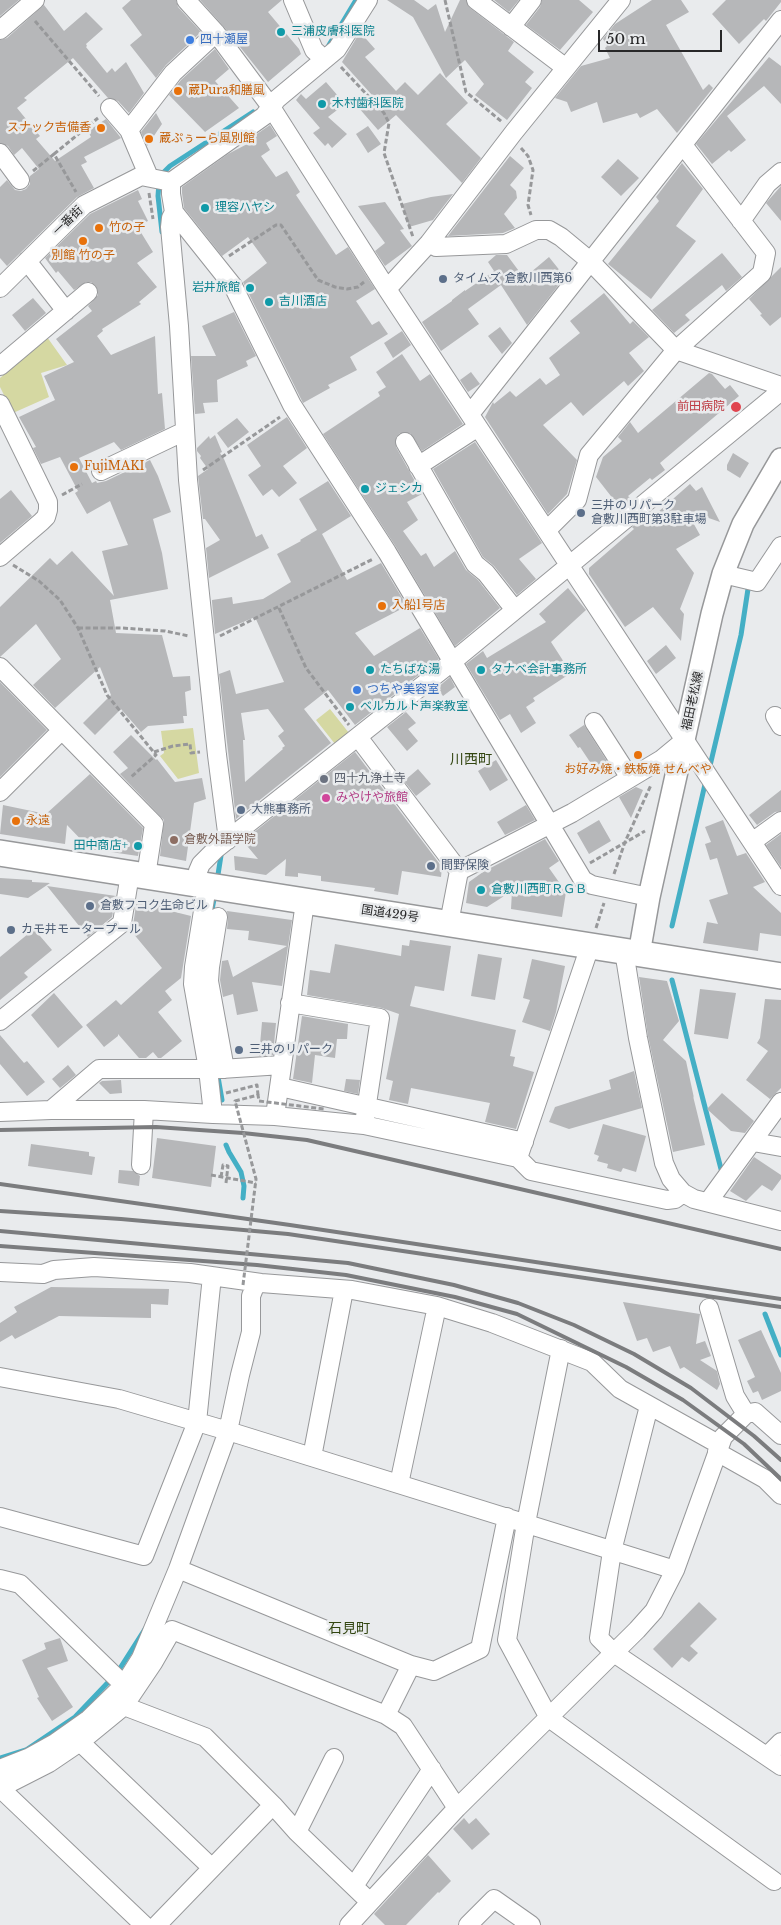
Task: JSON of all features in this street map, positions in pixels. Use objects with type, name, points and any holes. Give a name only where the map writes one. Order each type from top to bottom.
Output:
[{"type":"highway","name":"国道429号","points":[[0,852],[305,902],[449,923],[592,939],[631,952],[781,976]]},
{"type":"main road","name":"福田老松線","points":[[631,952],[649,897],[723,574],[744,524],[781,459]]},
{"type":"street","points":[[186,0],[216,33],[272,107],[387,289],[781,886]]},
{"type":"street","points":[[293,0],[314,50],[327,57]]},
{"type":"street","name":"一番街","points":[[0,288],[84,205],[141,176],[160,180],[264,116],[278,99],[338,49],[368,0]]},
{"type":"street","points":[[476,0],[566,68]]},
{"type":"street","points":[[511,27],[532,0]]},
{"type":"street","points":[[387,289],[426,245],[566,68],[613,3]]},
{"type":"street","points":[[0,30],[30,5]]},
{"type":"street","points":[[418,466],[474,421],[590,261],[781,20]]},
{"type":"street","points":[[129,130],[173,73],[216,33]]},
{"type":"street","points":[[110,108],[129,130],[160,180],[171,194],[174,212],[232,286],[294,408],[388,552],[582,880],[592,885],[649,897]]},
{"type":"street","points":[[546,530],[577,500],[589,455],[676,350],[762,273],[766,253],[683,145]]},
{"type":"street","points":[[2,158],[20,180]]},
{"type":"street","points":[[741,221],[767,184],[781,172]]},
{"type":"street","points":[[174,212],[170,218],[170,228],[179,326],[180,433],[188,480],[197,640],[217,755],[223,844]]},
{"type":"street","points":[[426,245],[436,247],[506,244],[536,230],[550,230],[590,261],[676,350],[781,386]]},
{"type":"street","points":[[27,261],[66,311]]},
{"type":"street","points":[[0,366],[88,292]]},
{"type":"street","points":[[217,1069],[193,984],[194,968],[209,886],[198,871],[202,864],[223,844],[452,662],[781,392]]},
{"type":"street","points":[[0,404],[48,502],[46,516],[42,522],[0,557]]},
{"type":"street","points":[[101,471],[180,433]]},
{"type":"street","points":[[405,442],[475,564],[486,573],[515,610]]},
{"type":"street","points":[[723,574],[757,582],[781,546]]},
{"type":"street","points":[[0,667],[154,824],[122,923],[0,1021]]},
{"type":"street","points":[[594,722],[630,778]]},
{"type":"street","points":[[0,792],[62,730]]},
{"type":"street","points":[[358,737],[459,872],[449,923]]},
{"type":"street","points":[[459,872],[549,825],[630,778],[662,759],[685,740]]},
{"type":"street","points":[[752,842],[781,821]]},
{"type":"street","points":[[275,1116],[305,902]]},
{"type":"street","points":[[213,1114],[217,1069],[209,981],[218,917]]},
{"type":"street","points":[[592,939],[521,1150],[531,1171],[667,1200],[675,1199],[682,1193]]},
{"type":"street","points":[[631,952],[638,1038],[664,1164],[671,1179],[682,1193],[694,1199],[781,1221]]},
{"type":"street","points":[[290,1003],[380,1018],[364,1125]]},
{"type":"street","points":[[51,1110],[99,1069],[217,1069],[282,1065]]},
{"type":"street","points":[[280,1087],[367,1107],[521,1150]]},
{"type":"street","points":[[708,1202],[781,1102]]},
{"type":"street","points":[[0,1112],[144,1110],[275,1116],[364,1125],[521,1150]]},
{"type":"street","points":[[141,1165],[144,1110]]},
{"type":"street","points":[[753,1142],[781,1148]]},
{"type":"street","points":[[0,1272],[43,1274],[54,1270],[94,1267],[212,1276],[261,1283],[344,1290],[436,1306],[492,1323],[592,1362],[620,1390],[649,1406],[693,1425],[718,1449],[765,1479],[781,1495]]},
{"type":"street","points":[[0,1517],[144,1556],[197,1422],[212,1276]]},
{"type":"street","points":[[0,1769],[28,1758],[55,1743],[89,1719],[117,1679],[141,1658],[178,1569],[228,1431],[251,1332],[251,1296],[255,1286],[261,1283]]},
{"type":"street","points":[[312,1457],[344,1290]]},
{"type":"street","points":[[399,1484],[436,1306]]},
{"type":"street","points":[[709,1308],[735,1396],[746,1414]]},
{"type":"street","points":[[561,1349],[526,1523],[507,1640],[549,1718],[779,1880]]},
{"type":"street","points":[[0,1377],[119,1399],[675,1570]]},
{"type":"street","points":[[649,1406],[612,1550],[599,1638],[614,1653],[774,1761],[781,1742]]},
{"type":"street","points":[[349,1925],[457,1808],[654,1611],[675,1570],[723,1437],[746,1414],[756,1412],[781,1435]]},
{"type":"street","points":[[178,1569],[411,1665],[434,1672],[480,1649],[507,1517]]},
{"type":"street","points":[[0,1579],[20,1584],[117,1679],[124,1706]]},
{"type":"street","points":[[144,1925],[0,1788],[49,1763],[80,1742],[124,1706],[153,1663],[172,1630],[386,1715],[403,1726],[457,1808]]},
{"type":"street","points":[[386,1715],[411,1665]]},
{"type":"street","points":[[124,1706],[205,1737],[273,1805],[297,1832],[370,1902]]},
{"type":"street","points":[[80,1742],[212,1868]]},
{"type":"street","points":[[297,1832],[334,1758]]},
{"type":"street","points":[[354,1886],[432,1769]]},
{"type":"street","points":[[157,1925],[273,1805]]},
{"type":"street","points":[[468,1925],[494,1899],[531,1925]]},
{"type":"path","points":[[445,0],[466,92],[513,134],[528,156],[533,170],[528,205],[536,230]]},
{"type":"path","points":[[20,180],[110,108],[30,5]]},
{"type":"path","points":[[327,57],[384,112],[389,123],[384,153],[411,236],[426,245]]},
{"type":"path","points":[[54,154],[84,205]]},
{"type":"path","points":[[216,265],[276,225],[281,225],[318,280],[335,287],[347,289],[358,286],[377,273]]},
{"type":"path","points":[[188,480],[294,408]]},
{"type":"path","points":[[48,502],[82,484]]},
{"type":"path","points":[[78,628],[122,628],[165,631],[197,640],[210,641],[388,552]]},
{"type":"path","points":[[0,557],[39,580],[60,600],[78,628],[107,695],[156,754],[120,788]]},
{"type":"path","points":[[279,608],[306,668],[358,737]]},
{"type":"path","points":[[154,752],[173,746],[190,744],[191,753],[202,752]]},
{"type":"path","points":[[592,939],[608,888],[655,776]]},
{"type":"path","points":[[576,871],[647,829]]},
{"type":"path","points":[[225,1093],[258,1086],[259,1101],[324,1109]]},
{"type":"path","points":[[243,1285],[256,1183],[235,1101],[258,1096]]},
{"type":"path","points":[[221,1177],[223,1165],[228,1166],[226,1183]]},
{"type":"path","points":[[211,1175],[256,1183]]},
{"type":"green space","points":[[47,337],[67,365],[41,373],[49,397],[13,413],[0,387],[0,378]]},
{"type":"green space","points":[[330,709],[349,733],[335,744],[316,720]]},
{"type":"green space","points":[[193,728],[199,773],[178,779],[160,756],[164,753],[161,731]]},
{"type":"building","points":[[0,0],[19,0],[0,16]]},
{"type":"building","points":[[131,0],[176,0],[178,7],[201,32],[166,65],[156,78],[130,45],[142,35],[122,8]]},
{"type":"building","points":[[200,0],[282,0],[268,12],[299,49],[301,54],[268,82]]},
{"type":"building","points":[[387,0],[414,0],[428,10],[436,4],[445,32],[460,0],[466,0],[470,8],[514,42],[508,51],[534,72],[525,82],[532,88],[507,120],[475,95],[484,84],[465,60],[446,78],[413,17]]},
{"type":"building","points":[[494,0],[519,0],[509,12]]},
{"type":"building","points":[[542,0],[579,0],[593,12],[560,50],[526,25],[540,7]]},
{"type":"building","points":[[652,0],[681,0],[689,12],[666,25],[703,90],[709,84],[713,88],[677,133],[657,109],[640,118],[637,113],[603,123],[597,102],[571,112],[567,102],[555,98],[581,66],[610,58],[603,39],[615,24]]},
{"type":"building","points":[[726,0],[781,0],[781,2],[766,21],[764,19],[739,44],[712,14]]},
{"type":"building","points":[[44,5],[64,31],[86,12],[103,29],[86,44],[86,47],[107,73],[112,68],[115,72],[126,62],[144,93],[129,113],[118,101],[108,98],[73,58],[24,98],[27,100],[17,108],[40,136],[36,139],[55,161],[91,137],[88,131],[106,119],[121,138],[84,157],[87,162],[81,165],[94,188],[77,197],[7,266],[0,258],[0,187],[7,180],[15,190],[21,191],[26,189],[30,184],[30,176],[39,169],[22,148],[14,155],[8,146],[0,143],[0,40],[7,38]]},
{"type":"building","points":[[360,32],[375,49],[365,57],[396,91],[405,82],[418,95],[440,73],[468,103],[446,124],[481,158],[462,183],[396,115],[378,130],[358,107],[372,95],[342,62]]},
{"type":"building","points":[[215,49],[229,69],[215,81],[239,108],[205,132],[169,95],[181,80]]},
{"type":"building","points":[[769,57],[781,66],[781,104],[764,86],[727,116],[746,140],[731,152],[729,150],[712,164],[696,144]]},
{"type":"building","name":"木村歯科医院","points":[[326,82],[345,104],[328,117],[347,134],[332,148],[328,143],[325,146],[313,133],[320,128],[296,100],[301,94],[306,99]]},
{"type":"building","points":[[156,113],[162,124],[147,146],[141,132]]},
{"type":"building","points":[[270,125],[277,136],[266,143],[270,150],[261,156],[276,177],[287,171],[300,192],[296,195],[336,255],[348,247],[375,289],[356,301],[372,325],[379,321],[388,334],[350,357],[357,370],[328,385],[330,388],[303,403],[243,282],[267,263],[248,237],[222,256],[184,208],[182,193],[182,187],[228,154],[253,141],[251,138]]},
{"type":"building","points":[[368,126],[381,144],[368,153],[356,134]]},
{"type":"building","points":[[510,156],[524,168],[510,185],[516,191],[517,198],[504,214],[515,228],[503,233],[448,236]]},
{"type":"building","points":[[618,159],[639,178],[621,196],[601,177]]},
{"type":"building","points":[[682,163],[703,189],[676,226],[696,241],[651,299],[608,264],[659,201],[656,197]]},
{"type":"building","points":[[781,186],[781,221],[766,203]]},
{"type":"building","points":[[138,190],[142,199],[138,201],[148,221],[137,226],[153,252],[137,263],[157,287],[139,302],[141,304],[102,329],[103,331],[97,336],[111,355],[155,336],[158,394],[162,393],[165,429],[121,450],[114,442],[79,458],[92,483],[106,481],[150,460],[158,476],[171,512],[153,519],[162,553],[168,589],[110,600],[116,633],[162,635],[173,677],[190,676],[191,690],[185,692],[187,716],[183,716],[184,723],[148,726],[141,732],[121,709],[95,735],[83,723],[111,695],[100,667],[55,708],[33,685],[61,659],[36,624],[0,657],[0,607],[50,558],[57,565],[72,551],[114,596],[102,551],[128,545],[110,501],[87,514],[75,493],[78,491],[60,457],[41,464],[33,448],[36,447],[19,417],[55,400],[44,376],[74,362],[56,339],[92,311],[88,306],[98,295],[96,286],[91,282],[86,282],[74,290],[58,271],[56,273],[45,258],[90,214]]},
{"type":"building","points":[[453,194],[433,220],[409,227],[402,204]]},
{"type":"building","points":[[385,202],[404,229],[400,230],[412,246],[385,266],[375,251],[385,243],[358,206]]},
{"type":"building","points":[[722,253],[742,277],[726,291],[722,285],[685,315],[690,320],[674,333],[652,310]]},
{"type":"building","points":[[496,255],[507,255],[524,278],[549,257],[565,277],[527,325],[501,285],[468,309],[479,324],[441,351],[422,322],[494,271],[488,262]]},
{"type":"building","points":[[781,267],[781,317],[770,326],[749,299]]},
{"type":"building","points":[[604,293],[630,324],[633,321],[649,337],[629,353],[644,371],[628,386],[624,381],[583,416],[571,402],[543,425],[577,460],[567,494],[548,514],[485,417],[493,402],[494,404],[510,391],[516,397],[540,378],[546,385],[560,375],[549,358],[580,333],[570,321]]},
{"type":"building","points":[[33,298],[46,313],[25,331],[12,315]]},
{"type":"building","points":[[234,312],[256,356],[246,361],[248,366],[217,380],[218,402],[203,403],[205,413],[195,414],[191,356],[216,356],[202,326]]},
{"type":"building","points":[[500,327],[512,343],[502,354],[488,336]]},
{"type":"building","points":[[402,331],[411,345],[393,358],[384,343]]},
{"type":"building","points":[[402,354],[420,381],[430,374],[463,424],[422,451],[410,433],[400,433],[396,437],[396,447],[422,494],[407,502],[418,520],[403,531],[421,556],[426,553],[434,567],[455,551],[466,570],[478,580],[500,608],[455,646],[396,547],[323,434],[380,396],[378,392],[386,387],[376,372]]},
{"type":"building","points":[[471,372],[480,384],[468,392],[460,380]]},
{"type":"building","points":[[709,373],[725,389],[730,385],[739,396],[660,463],[665,470],[652,480],[650,478],[628,496],[632,500],[619,511],[612,502],[614,500],[596,477],[603,457],[622,441],[618,437],[630,422],[638,433]]},
{"type":"building","points":[[287,417],[307,448],[283,466],[297,483],[279,497],[272,489],[263,496],[248,475],[261,466],[247,445]]},
{"type":"building","points":[[237,418],[249,432],[228,448],[217,433]]},
{"type":"building","points":[[215,435],[222,452],[220,453],[256,537],[262,534],[269,548],[209,578],[206,548],[220,540],[205,519],[203,519],[198,476],[208,469],[200,458],[201,456],[197,448],[209,436],[210,439]]},
{"type":"building","points":[[475,442],[542,543],[519,559],[536,579],[517,595],[494,566],[483,557],[433,469]]},
{"type":"building","points":[[733,453],[749,463],[740,478],[727,470],[727,465]]},
{"type":"building","points":[[328,481],[351,516],[322,534],[347,580],[381,563],[407,606],[355,633],[374,656],[420,628],[439,659],[355,725],[328,690],[304,709],[331,743],[236,819],[219,674],[230,670],[236,694],[284,682],[255,617],[215,634],[212,600],[232,597],[233,604],[263,599],[291,582],[277,554],[317,530],[299,499]],"holes":[[[268,709],[284,731],[278,736],[285,746],[283,749],[245,782],[243,740],[245,740],[241,713]]]},
{"type":"building","points":[[690,484],[696,491],[702,487],[720,522],[686,510],[700,535],[676,549],[694,573],[680,609],[684,614],[681,641],[653,607],[625,627],[589,574],[589,568],[634,529],[632,527],[646,516],[649,520]]},
{"type":"building","points":[[11,490],[32,516],[0,543],[0,499]]},
{"type":"building","points":[[568,588],[586,610],[551,642],[571,673],[533,698],[535,701],[526,707],[536,723],[521,733],[510,714],[500,720],[466,664],[483,651],[487,658],[546,622],[539,614]]},
{"type":"building","points":[[666,645],[676,658],[656,674],[647,661]]},
{"type":"building","points":[[450,677],[455,687],[443,696],[437,688]]},
{"type":"building","points":[[0,682],[47,730],[0,777]]},
{"type":"building","points":[[406,712],[416,723],[408,729],[418,741],[407,751],[387,727]]},
{"type":"building","points":[[584,725],[610,766],[598,774],[580,747],[578,748],[569,735]]},
{"type":"building","points":[[131,735],[157,759],[175,782],[202,778],[206,799],[194,803],[186,861],[160,856],[164,820],[120,774],[128,768],[113,752]]},
{"type":"building","points":[[355,752],[442,867],[441,877],[402,871],[398,895],[374,891],[375,888],[321,881],[321,876],[298,873],[298,877],[285,876],[286,859],[266,875],[235,870],[234,856],[258,859],[243,841]]},
{"type":"building","points":[[496,760],[508,780],[490,791],[478,771]]},
{"type":"building","points":[[418,769],[431,784],[416,796],[404,781]]},
{"type":"building","points":[[90,774],[143,828],[138,856],[90,849],[67,825],[65,844],[0,834],[3,805],[46,814]]},
{"type":"building","points":[[636,787],[643,790],[631,818],[619,797]]},
{"type":"building","points":[[781,790],[781,811],[775,812],[757,825],[749,815]]},
{"type":"building","points":[[526,805],[535,820],[505,835],[497,822]]},
{"type":"building","points":[[599,820],[611,841],[589,854],[577,833]]},
{"type":"building","points":[[723,820],[737,856],[746,853],[765,882],[753,887],[781,913],[781,936],[760,933],[758,951],[703,943],[707,922],[718,924],[709,900],[728,894],[717,858],[710,860],[705,844],[711,842],[705,827]]},
{"type":"building","points":[[781,834],[781,867],[766,845]]},
{"type":"building","points":[[545,839],[559,861],[549,868],[566,892],[562,917],[511,909],[512,891],[487,907],[466,903],[469,882],[483,872]]},
{"type":"building","points":[[0,878],[50,883],[28,898],[0,894]]},
{"type":"building","name":"倉敷フコク生命ビル","points":[[47,886],[116,896],[112,917],[88,937]]},
{"type":"building","points":[[137,899],[172,905],[171,911],[191,916],[181,978],[165,991],[172,1000],[158,1012],[182,1041],[161,1058],[158,1058],[153,1052],[146,1058],[139,1058],[118,1034],[104,1047],[86,1025],[116,1000],[121,1005],[162,968],[132,932]]},
{"type":"building","points":[[227,911],[292,920],[282,986],[252,982],[258,1011],[237,1015],[233,994],[223,997],[220,980],[222,961],[228,960],[233,977],[287,946],[248,940],[249,931],[227,929]]},
{"type":"building","points":[[34,929],[52,950],[24,973],[28,977],[0,1000],[0,957]]},
{"type":"building","points":[[410,940],[451,946],[444,991],[415,986],[410,1006],[516,1030],[510,1056],[515,1057],[513,1066],[534,1072],[516,1129],[485,1122],[490,1103],[411,1088],[408,1104],[389,1100],[393,1081],[386,1079],[399,1014],[382,1008],[307,995],[310,970],[330,973],[335,944],[401,956],[402,945],[409,946]]},
{"type":"building","points":[[478,954],[502,958],[495,1000],[471,996]]},
{"type":"building","points":[[532,959],[565,966],[556,1012],[550,1031],[522,1022],[530,1000],[523,998]]},
{"type":"building","points":[[639,977],[667,981],[679,1021],[663,1040],[686,1061],[705,1145],[673,1152],[648,1036]]},
{"type":"building","points":[[700,989],[736,993],[728,1039],[694,1034]]},
{"type":"building","points":[[54,993],[83,1027],[58,1048],[31,1015]]},
{"type":"building","points":[[765,999],[781,1000],[781,1088],[770,1099],[746,1080],[768,1051],[757,1043],[760,1038]]},
{"type":"building","points":[[302,1016],[348,1024],[347,1039],[337,1039],[335,1058],[315,1055],[312,1083],[293,1079]]},
{"type":"building","points":[[262,1022],[276,1023],[273,1055],[259,1056]]},
{"type":"building","points":[[0,1035],[24,1063],[27,1061],[45,1082],[27,1096],[0,1064]]},
{"type":"building","points":[[68,1065],[76,1075],[60,1088],[52,1079]]},
{"type":"building","points":[[634,1071],[642,1108],[569,1129],[549,1122],[555,1107],[611,1089],[609,1080]]},
{"type":"building","points":[[346,1079],[360,1080],[358,1094],[344,1091]]},
{"type":"building","points":[[121,1080],[122,1093],[110,1094],[99,1083],[102,1081]]},
{"type":"building","points":[[722,1093],[754,1121],[745,1133],[731,1131],[707,1109]]},
{"type":"building","points":[[603,1124],[646,1136],[636,1172],[623,1168],[621,1172],[607,1168],[608,1164],[597,1161],[599,1156],[594,1154]]},
{"type":"building","points":[[157,1138],[216,1146],[211,1187],[152,1178]]},
{"type":"building","points":[[31,1144],[89,1152],[89,1156],[95,1157],[92,1175],[28,1166]]},
{"type":"building","points":[[754,1157],[781,1175],[781,1179],[772,1191],[762,1185],[746,1201],[730,1191]]},
{"type":"building","points":[[119,1170],[133,1171],[140,1176],[139,1186],[118,1183]]},
{"type":"building","points":[[51,1287],[169,1289],[168,1305],[151,1304],[151,1318],[59,1316],[15,1339],[12,1335],[0,1342],[0,1323],[17,1312],[14,1307]]},
{"type":"building","points":[[623,1302],[700,1314],[696,1344],[705,1341],[711,1356],[700,1360],[717,1371],[720,1384],[717,1390],[684,1367],[680,1369],[670,1346],[653,1352],[647,1338],[637,1341]]},
{"type":"building","points":[[761,1330],[781,1373],[781,1391],[762,1400],[758,1391],[753,1393],[747,1381],[755,1377],[738,1340]]},
{"type":"building","points":[[699,1602],[717,1619],[690,1646],[698,1653],[689,1662],[682,1657],[672,1668],[653,1649]]},
{"type":"building","points":[[60,1638],[68,1661],[47,1668],[73,1707],[52,1721],[37,1698],[39,1697],[22,1660],[46,1649],[44,1643]]},
{"type":"building","points":[[464,1818],[469,1824],[476,1818],[490,1834],[472,1850],[453,1829]]},
{"type":"building","points":[[428,1855],[451,1881],[406,1925],[385,1925],[374,1914]]},
{"type":"waterway","points":[[329,45],[356,0]]},
{"type":"waterway","points":[[161,175],[170,166],[253,112]]},
{"type":"waterway","points":[[159,183],[158,196],[162,232]]},
{"type":"waterway","points":[[709,770],[741,635],[748,589]]},
{"type":"waterway","points":[[672,926],[706,780]]},
{"type":"waterway","points":[[217,881],[222,849]]},
{"type":"waterway","points":[[211,915],[215,894]]},
{"type":"waterway","points":[[672,980],[721,1169]]},
{"type":"waterway","points":[[217,1071],[222,1100]]},
{"type":"waterway","points":[[226,1145],[241,1172],[244,1186],[243,1198]]},
{"type":"waterway","points":[[765,1314],[781,1355]]},
{"type":"waterway","points":[[0,1758],[26,1750],[75,1717],[117,1673],[145,1629]]},
{"type":"railway","points":[[0,1130],[156,1127],[307,1140],[781,1249]]},
{"type":"railway","points":[[0,1184],[290,1225],[781,1299]]},
{"type":"railway","points":[[0,1211],[121,1219],[288,1234],[781,1307]]},
{"type":"railway","points":[[0,1231],[348,1263],[454,1285],[518,1303],[574,1325],[634,1354],[691,1388],[754,1436],[781,1460]]},
{"type":"railway","points":[[0,1246],[257,1265],[346,1275],[455,1297],[517,1314],[626,1367],[683,1400],[744,1444],[781,1479]]},
{"type":"place","name":"三浦皮膚科医院","points":[[281,32]]},
{"type":"place","name":"四十瀬屋","points":[[190,40]]},
{"type":"place","name":"蔵Pura和膳風","points":[[178,91]]},
{"type":"place","name":"木村歯科医院","points":[[322,104]]},
{"type":"place","name":"スナック吉備香","points":[[101,128]]},
{"type":"place","name":"蔵ぷぅーら風別館","points":[[149,139]]},
{"type":"place","name":"理容ハヤシ","points":[[205,208]]},
{"type":"place","name":"竹の子","points":[[99,228]]},
{"type":"place","name":"別館 竹の子","points":[[83,241]]},
{"type":"place","name":"タイムズ 倉敷川西第6","points":[[443,279]]},
{"type":"place","name":"岩井旅館","points":[[250,288]]},
{"type":"place","name":"吉川酒店","points":[[269,302]]},
{"type":"place","name":"前田病院","points":[[736,407]]},
{"type":"place","name":"FujiMAKI","points":[[74,467]]},
{"type":"place","name":"ジェシカ","points":[[365,489]]},
{"type":"place","name":"三井のリパーク 倉敷川西町第3駐車場","points":[[581,513]]},
{"type":"place","name":"入船1号店","points":[[382,606]]},
{"type":"place","name":"たちばな湯","points":[[370,670]]},
{"type":"place","name":"タナベ会計事務所","points":[[481,670]]},
{"type":"place","name":"つちや美容室","points":[[357,690]]},
{"type":"place","name":"ベルカルト声楽教室","points":[[350,707]]},
{"type":"place","name":"お好み焼・鉄板焼 せんべや","points":[[638,755]]},
{"type":"place","name":"四十九浄土寺","points":[[324,779]]},
{"type":"place","name":"みやけや旅館","points":[[326,798]]},
{"type":"place","name":"大熊事務所","points":[[241,810]]},
{"type":"place","name":"永遠","points":[[16,821]]},
{"type":"place","name":"倉敷外語学院","points":[[174,840]]},
{"type":"place","name":"田中商店+","points":[[138,846]]},
{"type":"place","name":"間野保険","points":[[431,866]]},
{"type":"place","name":"倉敷川西町ＲＧＢ","points":[[481,890]]},
{"type":"place","name":"倉敷フコク生命ビル","points":[[90,906]]},
{"type":"place","name":"カモ井モータープール","points":[[11,930]]},
{"type":"place","name":"三井のリパーク","points":[[239,1050]]},
{"type":"district","name":"川西町","points":[[471,760]]},
{"type":"district","name":"石見町","points":[[349,1629]]}]
